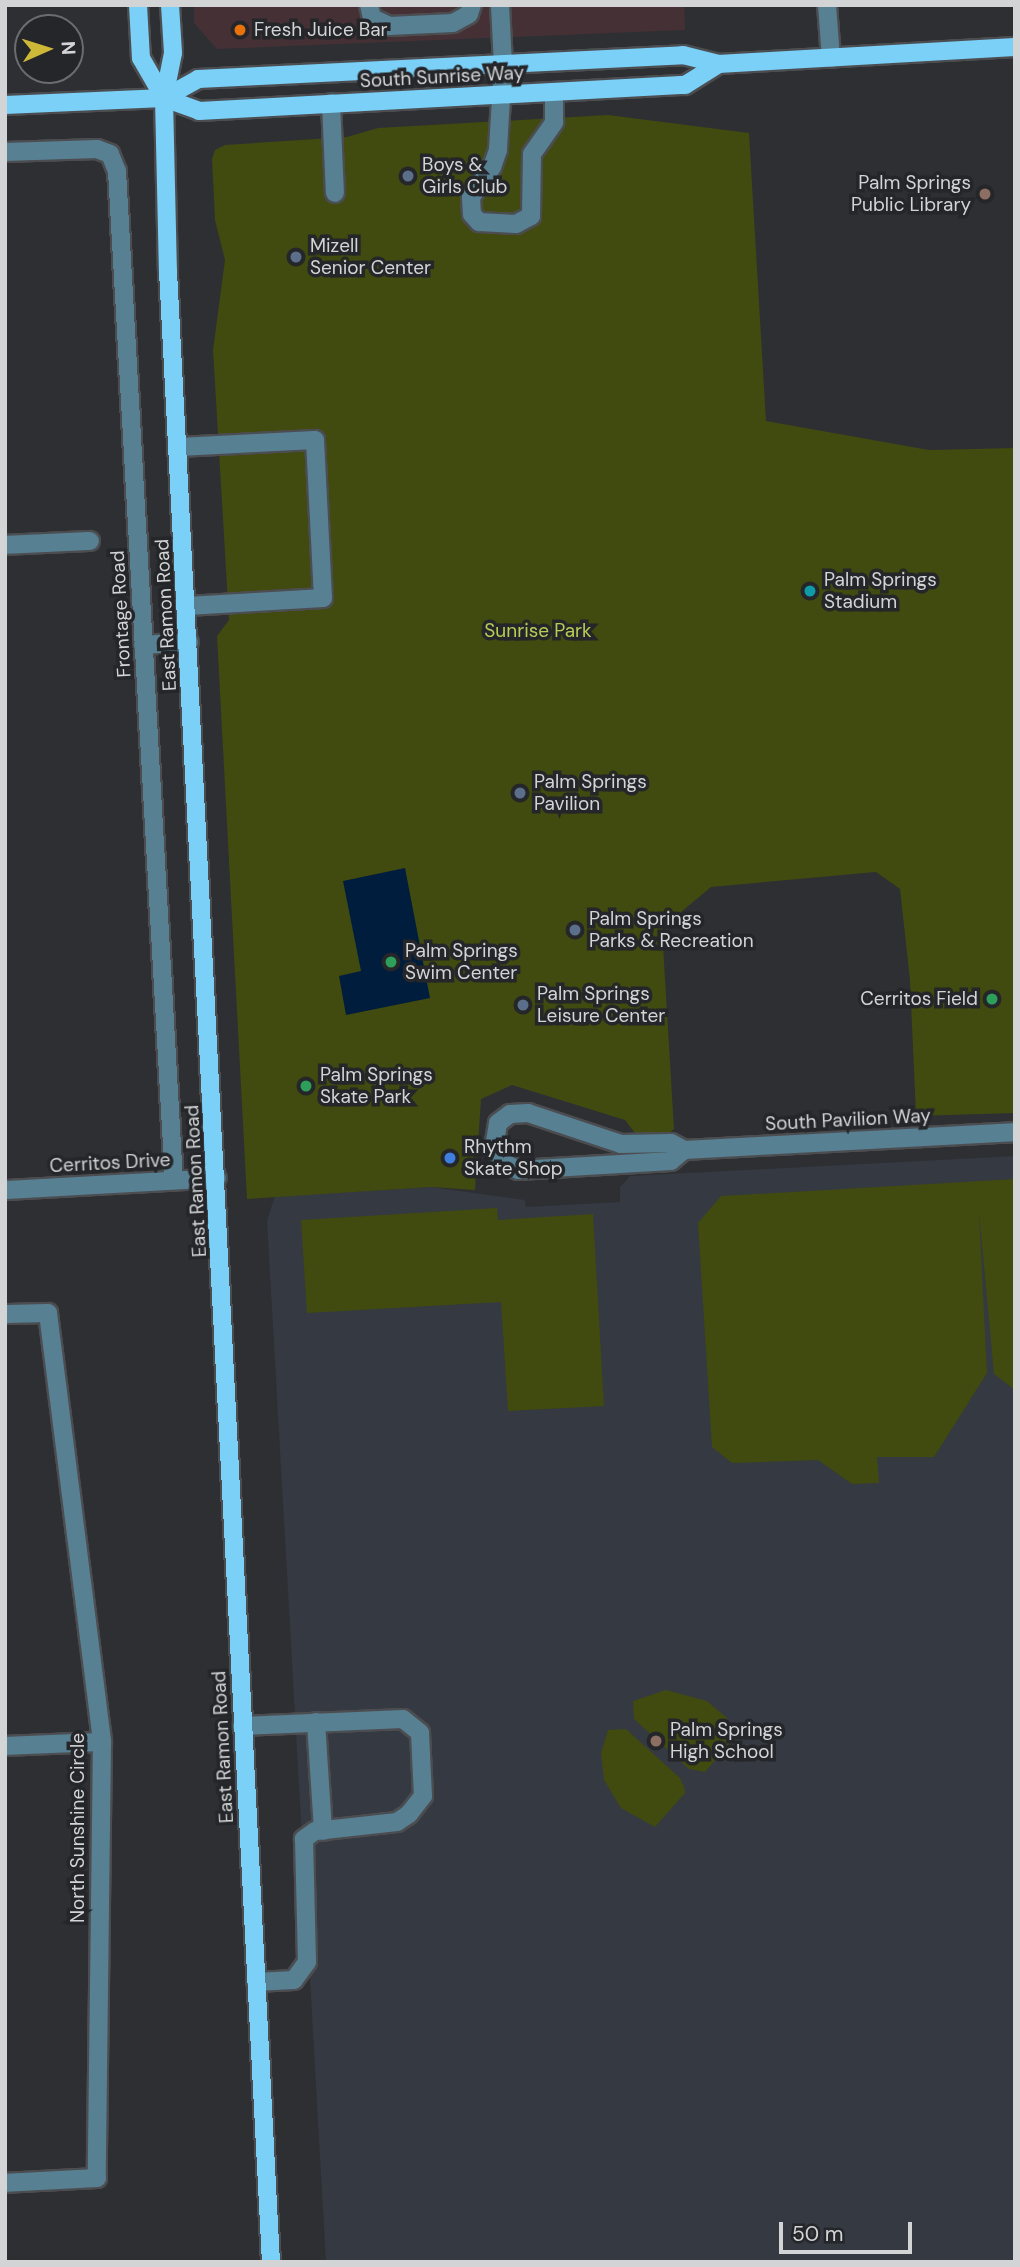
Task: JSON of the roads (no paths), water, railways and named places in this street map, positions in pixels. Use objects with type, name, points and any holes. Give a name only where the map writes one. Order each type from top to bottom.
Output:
[{"type":"main road","name":"East Ramon Road","points":[[138,5],[141,58],[164,98]]},
{"type":"main road","name":"East Ramon Road","points":[[170,5],[173,52],[164,98],[178,447],[271,2262]]},
{"type":"main road","name":"South Sunrise Way","points":[[164,98],[198,79],[683,55],[718,64],[1015,47]]},
{"type":"main road","name":"South Sunrise Way","points":[[5,105],[164,98],[199,111],[685,85],[718,64]]},
{"type":"street","points":[[369,5],[372,18],[389,26],[453,23],[469,14],[472,5]]},
{"type":"street","points":[[499,5],[503,65],[496,159],[470,203],[472,214],[484,224],[516,223],[531,216],[532,154],[554,122],[554,92]]},
{"type":"street","points":[[827,5],[831,58]]},
{"type":"street","points":[[331,103],[335,193]]},
{"type":"street","name":"Frontage Road","points":[[5,152],[97,149],[110,154],[116,163],[174,1180]]},
{"type":"street","points":[[178,447],[315,440],[323,598],[187,606]]},
{"type":"street","points":[[5,545],[90,541]]},
{"type":"street","points":[[143,645],[188,642]]},
{"type":"street","name":"South Pavilion Way","points":[[684,1150],[671,1161],[519,1170],[502,1162],[495,1142],[498,1123],[510,1114],[528,1113],[621,1144],[671,1143],[684,1150],[1015,1132]]},
{"type":"street","name":"Cerritos Drive","points":[[5,1190],[217,1178]]},
{"type":"street","name":"North Sunshine Circle","points":[[5,1314],[48,1313],[102,1742],[97,2178],[5,2183]]},
{"type":"street","points":[[242,1726],[403,1719],[420,1733],[423,1796],[409,1814],[397,1822],[324,1830],[304,1839],[307,1962],[294,1980],[256,1982]]},
{"type":"street","points":[[316,1722],[324,1830]]},
{"type":"street","points":[[5,1746],[102,1742]]},
{"type":"water","points":[[405,868],[430,998],[346,1015],[339,976],[361,971],[343,881]]},
{"type":"place","name":"Fresh Juice Bar","points":[[240,30]]},
{"type":"place","name":"Boys & Girls Club","points":[[408,176]]},
{"type":"place","name":"Palm Springs Public Library","points":[[985,194]]},
{"type":"place","name":"Mizell Senior Center","points":[[296,257]]},
{"type":"place","name":"Palm Springs Stadium","points":[[810,591]]},
{"type":"place","name":"Palm Springs Pavilion","points":[[520,793]]},
{"type":"place","name":"Palm Springs Parks & Recreation","points":[[575,930]]},
{"type":"place","name":"Palm Springs Swim Center","points":[[391,962]]},
{"type":"place","name":"Cerritos Field","points":[[992,999]]},
{"type":"place","name":"Palm Springs Leisure Center","points":[[523,1005]]},
{"type":"place","name":"Palm Springs Skate Park","points":[[306,1086]]},
{"type":"place","name":"Rhythm Skate Shop","points":[[450,1158]]},
{"type":"place","name":"Palm Springs High School","points":[[656,1741]]},
{"type":"park label","name":"Sunrise Park","points":[[538,631]]}]
